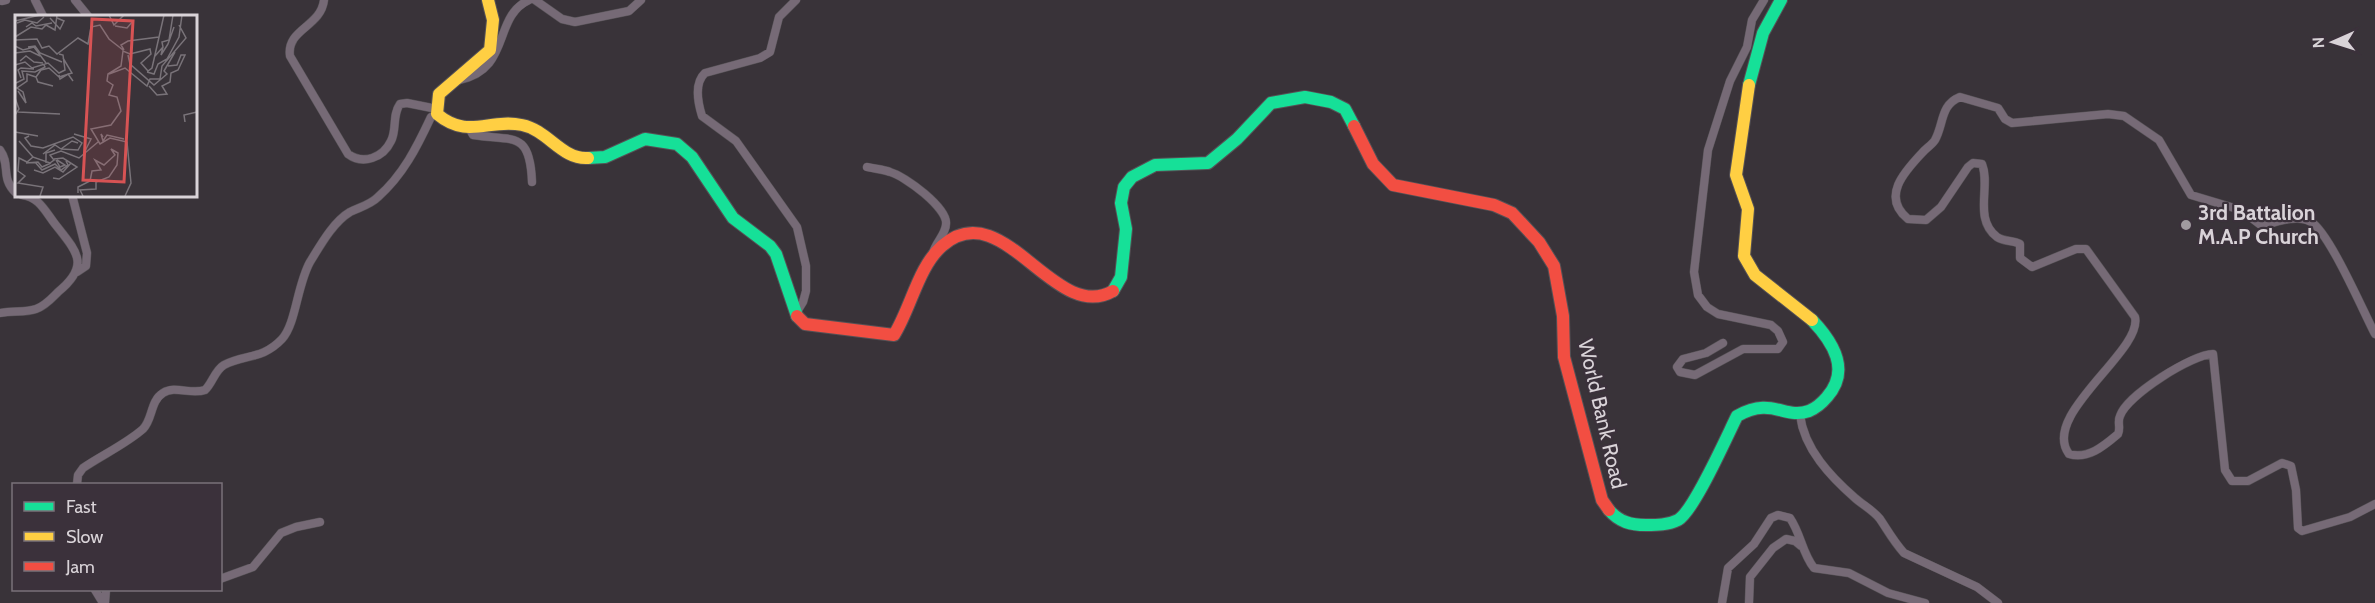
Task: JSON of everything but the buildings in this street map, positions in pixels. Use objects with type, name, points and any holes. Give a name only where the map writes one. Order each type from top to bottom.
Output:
[{"type":"main road","points":[[488,0],[493,20],[490,50],[439,94],[437,111],[457,129],[500,124],[520,125],[539,130],[577,159],[605,157],[645,139],[677,144],[692,157],[734,218],[770,246],[776,255],[795,315]]},
{"type":"main road","points":[[1780,0],[1772,11],[1761,37],[1749,83],[1736,177],[1747,208],[1742,240],[1752,273],[1791,301],[1824,334],[1832,344],[1840,366],[1834,390],[1816,407],[1800,415]]},
{"type":"main road","name":"World Bank Road","points":[[795,315],[809,326],[894,335],[905,322],[925,268],[947,241],[961,236],[985,234],[996,238],[1044,270],[1068,290],[1084,297],[1102,297],[1114,290],[1121,277],[1126,229],[1121,203],[1124,187],[1132,177],[1155,165],[1208,163],[1237,139],[1271,102],[1305,96],[1318,98],[1345,109],[1373,164],[1393,185],[1494,205],[1512,213],[1539,242],[1554,266],[1563,316],[1564,357],[1602,500],[1609,513],[1623,523],[1661,525],[1690,513],[1737,416],[1746,409],[1774,406],[1800,415]]},
{"type":"street","points":[[35,0],[42,15]]},
{"type":"street","points":[[75,0],[87,15]]},
{"type":"street","points":[[77,483],[83,468],[145,426],[154,402],[161,394],[171,390],[189,393],[205,390],[224,365],[254,358],[282,338],[291,322],[298,287],[309,264],[343,218],[371,203],[385,191],[412,157],[431,117],[437,111],[407,102],[400,104],[388,145],[373,159],[365,161],[356,160],[348,154],[290,56],[289,46],[292,38],[319,16],[324,0]]},
{"type":"street","points":[[453,81],[471,76],[486,66],[499,49],[513,12],[529,0]]},
{"type":"street","points":[[535,0],[562,19],[575,22],[629,11],[641,0]]},
{"type":"street","points":[[795,315],[803,302],[806,291],[806,266],[797,227],[736,141],[702,116],[698,95],[699,83],[705,73],[760,58],[770,52],[779,17],[796,0]]},
{"type":"street","points":[[1723,343],[1706,353],[1683,359],[1677,367],[1680,372],[1695,375],[1735,352],[1756,348],[1778,349],[1783,342],[1778,330],[1771,326],[1718,314],[1707,307],[1698,295],[1694,272],[1712,139],[1730,81],[1747,47],[1752,20],[1764,0]]},
{"type":"street","points":[[2375,334],[2326,239],[2312,222],[2303,219],[2282,220],[2262,226],[2241,210],[2191,195],[2159,140],[2146,129],[2120,115],[2012,123],[2005,119],[1998,108],[1960,97],[1946,108],[1933,143],[1897,183],[1895,193],[1898,209],[1908,219],[1926,220],[1941,207],[1968,167],[1973,163],[1982,164],[1984,213],[1995,236],[2003,241],[2020,244],[2020,258],[2032,267],[2076,249],[2086,249],[2135,317],[2136,326],[2129,340],[2085,394],[2069,421],[2064,444],[2069,454],[2081,455],[2099,449],[2118,434],[2120,416],[2138,394],[2198,357],[2214,354],[2221,438],[2228,478],[2241,482],[2282,463],[2291,466],[2296,490],[2298,528],[2302,531],[2350,518],[2375,504]]},
{"type":"street","points":[[468,128],[473,135],[502,136],[520,141],[525,145],[532,182]]},
{"type":"street","points":[[0,150],[4,159],[7,184],[15,192]]},
{"type":"street","points":[[867,167],[891,172],[913,185],[942,210],[945,215],[946,228],[935,244],[932,258]]},
{"type":"street","points":[[24,196],[38,201],[72,246],[77,260],[77,272]]},
{"type":"street","points":[[0,313],[25,311],[42,306],[86,266],[87,253],[72,196]]},
{"type":"street","points":[[1800,415],[1804,431],[1823,464],[1836,480],[1880,519],[1904,553],[1986,592],[1998,603]]},
{"type":"street","points":[[1722,603],[1728,568],[1751,547],[1771,518],[1778,515],[1790,518],[1798,530],[1801,546]]},
{"type":"street","points":[[222,578],[253,567],[281,533],[320,522]]},
{"type":"street","points":[[1749,603],[1750,577],[1773,548],[1786,539],[1795,541],[1801,546],[1816,569],[1849,573],[1888,593],[1925,603]]},
{"type":"traffic: fast","points":[[1749,85],[1763,33],[1781,0]]},
{"type":"traffic: fast","points":[[1113,291],[1121,277],[1126,229],[1121,203],[1124,187],[1132,177],[1155,165],[1208,163],[1237,139],[1271,103],[1305,97],[1331,102],[1345,109],[1354,126]]},
{"type":"traffic: fast","points":[[588,158],[605,157],[645,139],[677,144],[692,157],[733,218],[770,246],[776,254],[797,316]]},
{"type":"traffic: fast","points":[[1609,510],[1621,520],[1635,524],[1662,524],[1678,520],[1693,503],[1737,416],[1760,408],[1800,413],[1809,411],[1821,403],[1834,387],[1838,377],[1838,367],[1832,347],[1812,320]]},
{"type":"traffic: slow","points":[[488,0],[493,20],[490,50],[439,94],[437,114],[459,126],[522,125],[540,133],[570,154],[588,158]]},
{"type":"traffic: slow","points":[[1749,85],[1736,175],[1748,209],[1744,256],[1755,275],[1812,320]]},
{"type":"traffic: jam","points":[[1354,126],[1373,164],[1393,185],[1494,205],[1512,213],[1539,242],[1554,266],[1563,316],[1564,357],[1602,500],[1609,510]]},
{"type":"traffic: jam","points":[[797,316],[805,324],[894,335],[927,265],[942,246],[964,234],[986,235],[1007,245],[1070,291],[1091,297],[1113,291]]},
{"type":"place","name":"3rd Battalion M.A.P Church","points":[[2186,225]]}]
